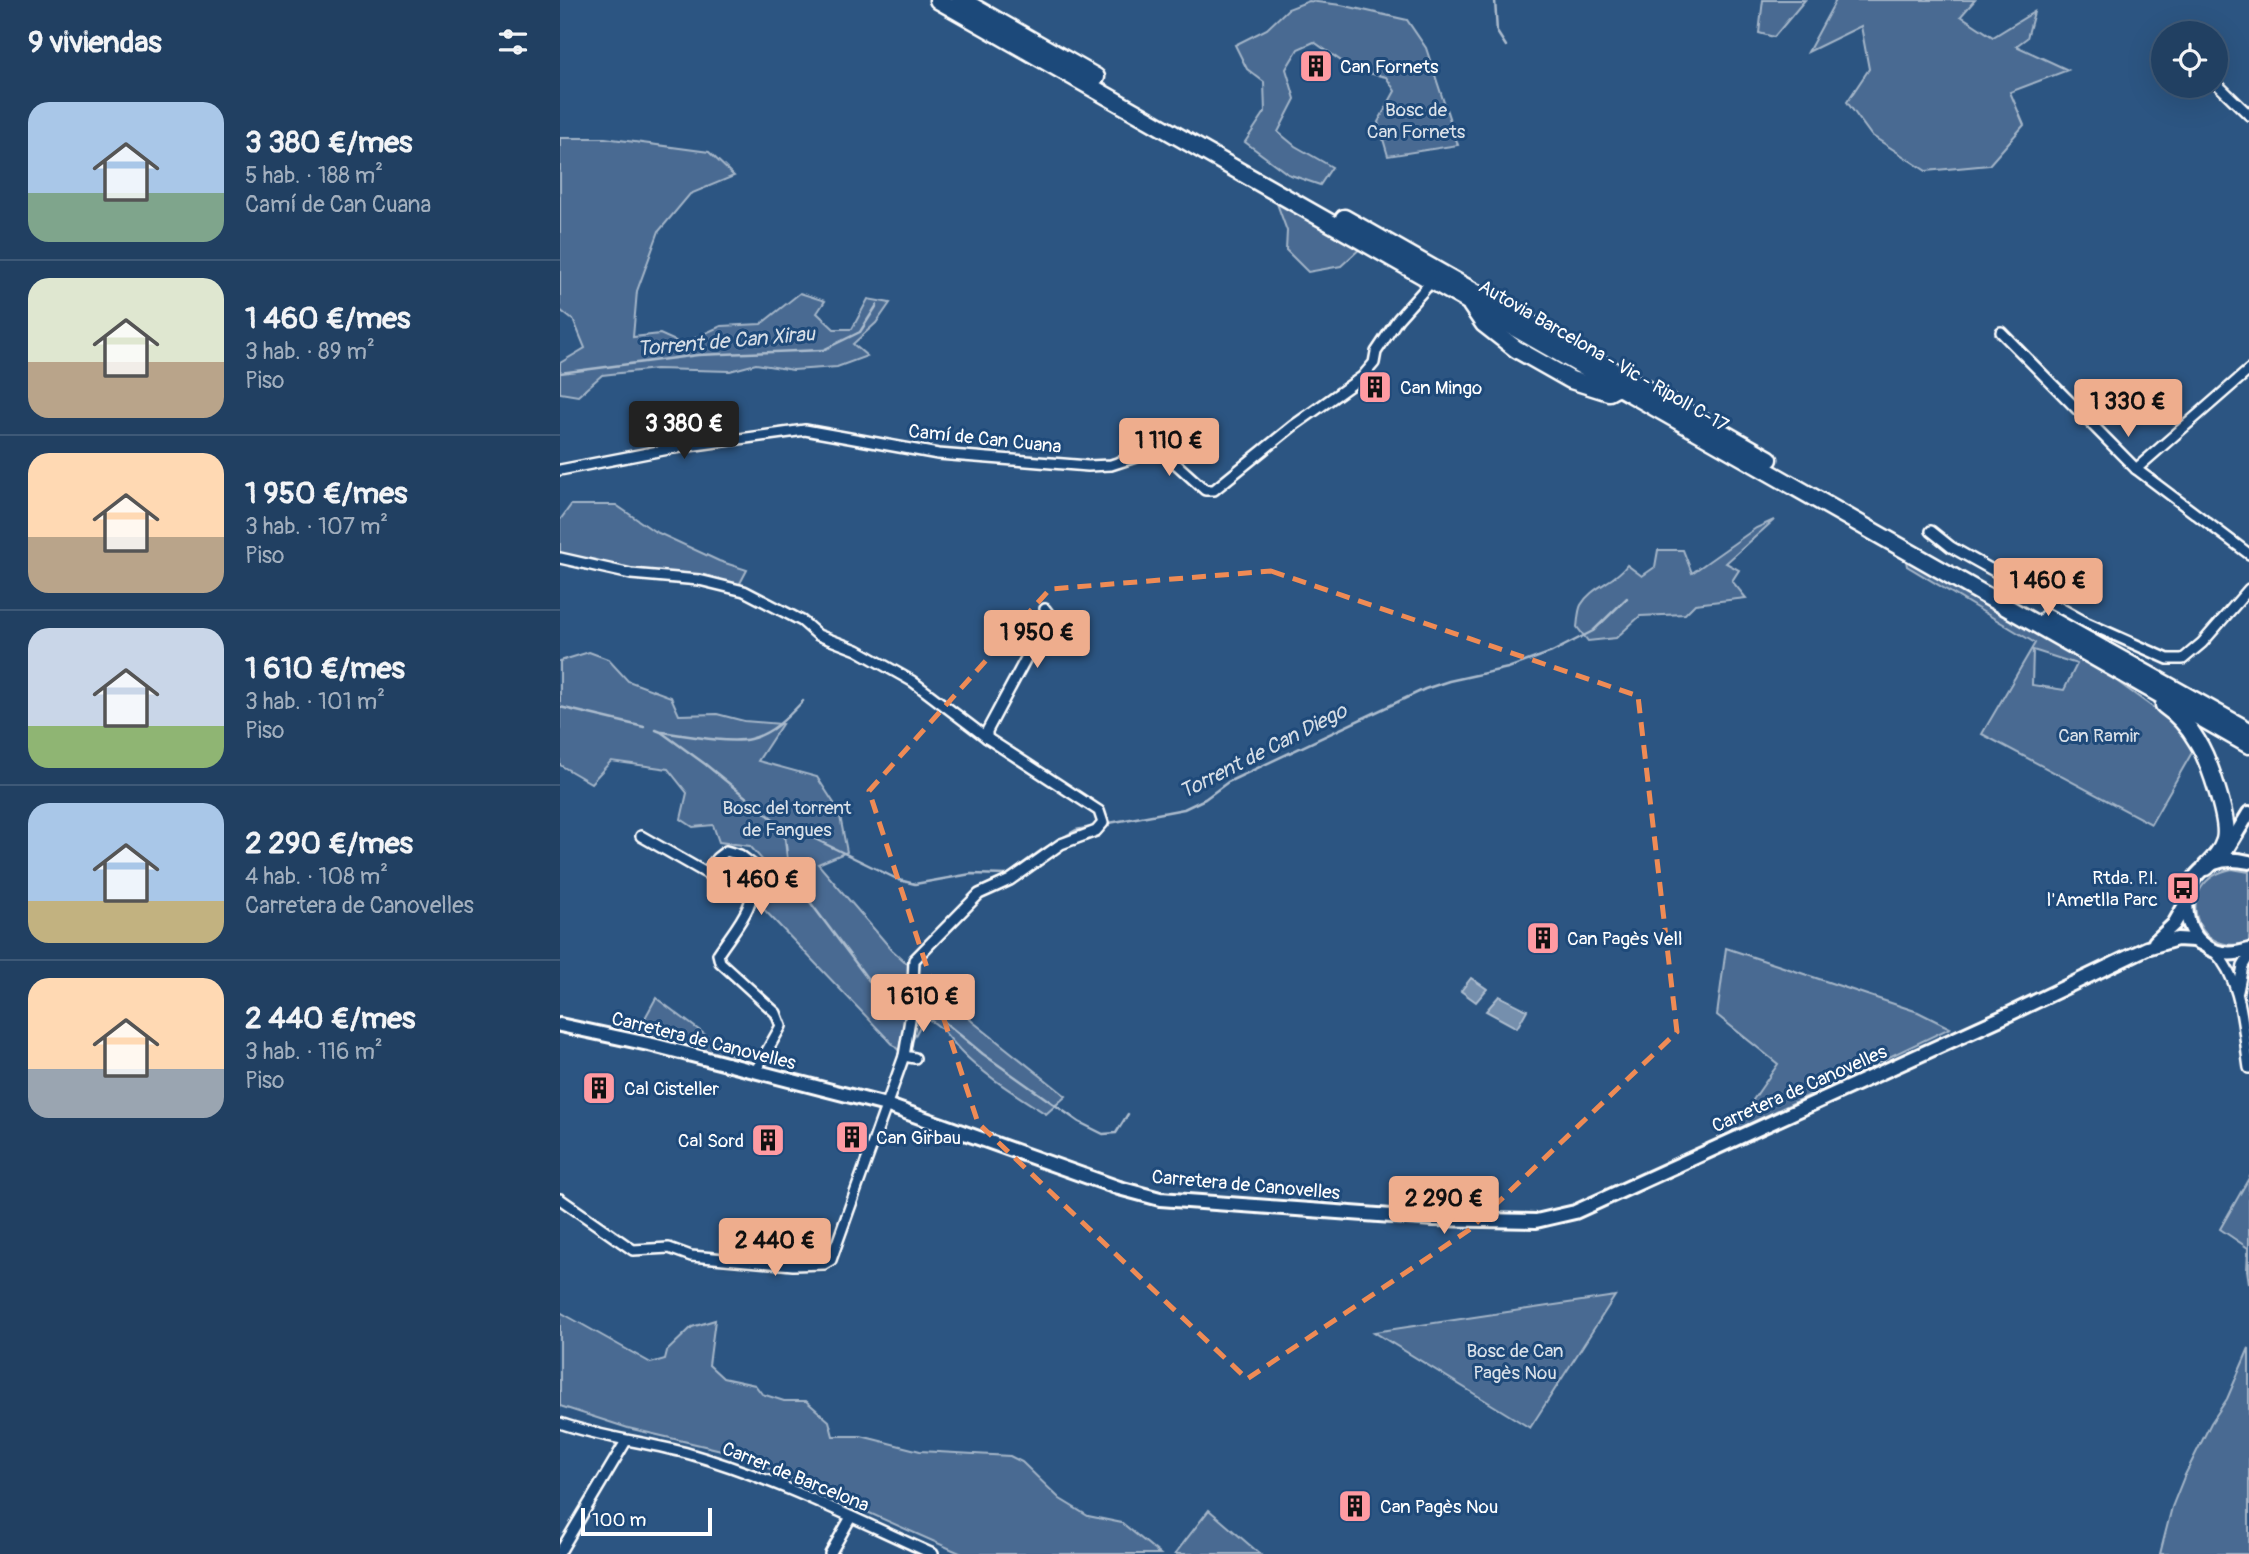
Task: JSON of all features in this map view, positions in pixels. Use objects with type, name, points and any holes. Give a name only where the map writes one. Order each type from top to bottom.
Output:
[{"type":"highway","name":"Autovia Barcelona - Vic - Ripoll C-17","points":[[939,0],[1470,303],[1484,324],[1516,349],[1571,380],[1609,392],[1618,387],[1804,492],[1820,509],[1846,524],[1852,533],[1861,532],[1896,550],[1908,551],[2123,674]]},
{"type":"highway","name":"Autovia Barcelona - Vic - Ripoll C-17","points":[[961,0],[2249,731]]},
{"type":"highway","points":[[2101,648],[2147,666],[2249,719]]},
{"type":"highway","points":[[2123,674],[2249,745]]},
{"type":"highway","points":[[2123,674],[2169,709],[2199,744],[2226,822],[2225,840],[2211,865]]},
{"type":"street","points":[[2228,95],[2249,115]]},
{"type":"street","name":"Camí de Can Cuana","points":[[560,470],[674,448],[805,430],[937,454],[1088,466],[1111,465],[1151,452],[1165,454],[1205,490],[1214,490],[1293,426],[1362,377],[1374,363],[1376,352],[1386,336],[1432,281]]},
{"type":"street","points":[[2001,332],[2136,469],[2249,554]]},
{"type":"street","points":[[2136,469],[2249,370]]},
{"type":"street","points":[[1931,531],[1951,547],[2087,622],[2168,659],[2183,659],[2202,643],[2249,589]]},
{"type":"street","points":[[560,558],[631,574],[699,580],[744,592],[802,621],[818,635],[857,650],[912,681],[987,738],[1099,811],[1103,822],[1096,831],[1060,844],[1010,880],[979,894],[914,960],[912,1003],[904,1056],[831,1260],[824,1264],[793,1265],[691,1256],[669,1248],[633,1250],[560,1199]]},
{"type":"street","points":[[987,738],[988,731],[1046,621],[1048,613],[1045,609]]},
{"type":"street","name":"Carretera de Canovelles","points":[[2147,948],[2174,925],[2195,877],[2230,845],[2249,813]]},
{"type":"street","points":[[641,836],[706,873],[726,851],[740,855],[756,867],[755,889],[750,908],[718,954],[720,962],[776,1013],[780,1026],[755,1072]]},
{"type":"street","points":[[2211,865],[2234,859],[2249,862]]},
{"type":"street","points":[[2185,904],[2186,919],[2193,933],[2227,967],[2238,996],[2249,1068]]},
{"type":"street","name":"Carretera de Canovelles","points":[[560,1025],[653,1045],[886,1105],[1119,1188],[1160,1199],[1418,1218],[1536,1221],[1575,1212],[2147,948],[2177,939],[2194,940],[2216,951],[2231,953],[2249,950]]},
{"type":"street","points":[[2238,996],[2240,975],[2249,956]]},
{"type":"street","points":[[904,1056],[915,1058]]},
{"type":"street","name":"Carrer de Barcelona","points":[[560,1423],[688,1454],[757,1475],[933,1554]]},
{"type":"street","points":[[560,1552],[626,1441]]},
{"type":"street","points":[[830,1554],[851,1517]]},
{"type":"highlighted area","points":[[1271,571],[1638,696],[1677,1032],[1469,1230],[1247,1379],[978,1123],[869,791],[1050,589]]},
{"type":"green space","points":[[1763,0],[1805,0],[1774,37],[1759,33]]},
{"type":"green space","points":[[1836,0],[1975,0],[1961,16],[1993,37],[2034,12],[2027,38],[2016,46],[2068,70],[2010,92],[2024,125],[1989,165],[1926,171],[1871,135],[1847,102],[1869,69],[1861,26],[1808,52]]},
{"type":"green space","name":"Bosc de Can Fornets","points":[[1309,1],[1341,5],[1407,20],[1426,48],[1458,145],[1388,156],[1378,122],[1395,91],[1386,77],[1354,70],[1314,42],[1298,49],[1286,69],[1295,99],[1278,132],[1295,146],[1332,167],[1320,185],[1288,174],[1245,142],[1265,112],[1264,82],[1247,69],[1235,45],[1267,29],[1288,9]]},
{"type":"green space","points":[[560,138],[605,138],[709,152],[734,176],[690,194],[659,231],[637,291],[633,337],[660,334],[682,344],[721,326],[761,324],[800,293],[825,301],[817,313],[834,329],[852,329],[868,299],[890,303],[876,323],[853,344],[867,356],[837,367],[793,370],[756,364],[730,371],[656,369],[602,375],[578,396],[560,393],[560,363],[585,348],[574,321],[560,310]]},
{"type":"green space","points":[[1275,198],[1362,247],[1341,266],[1308,272],[1286,250],[1287,231]]},
{"type":"green space","points":[[571,505],[616,505],[654,531],[719,561],[747,570],[737,589],[631,574],[560,556],[560,520]]},
{"type":"green space","points":[[1774,520],[1726,563],[1739,570],[1732,581],[1746,598],[1695,604],[1685,614],[1640,616],[1616,638],[1588,641],[1577,627],[1580,607],[1585,599],[1627,565],[1642,576],[1655,567],[1658,550],[1683,550],[1692,573],[1756,528]]},
{"type":"green space","name":"Can Ramir","points":[[1905,556],[2082,656],[2180,727],[2194,749],[2151,824],[1982,734],[2035,643],[1907,566]],"holes":[[[2033,650],[2077,664],[2064,690],[2032,685]]]},
{"type":"green space","name":"Bosc del torrent de Fangues","points":[[589,652],[608,659],[628,681],[671,697],[679,715],[717,714],[744,721],[782,724],[758,761],[817,777],[839,811],[847,852],[818,864],[892,950],[973,1022],[1066,1096],[1046,1114],[981,1069],[925,1017],[904,1056],[755,900],[765,884],[766,864],[750,846],[719,842],[713,825],[693,827],[681,819],[687,793],[668,769],[611,761],[591,783],[560,765],[560,661]]},
{"type":"green space","points":[[2232,869],[2249,872],[2249,942],[2230,945],[2214,940],[2203,930],[2197,917],[2196,902],[2201,888],[2213,876]]},
{"type":"green space","points":[[1726,948],[1918,1012],[1950,1028],[1730,1133],[1778,1064],[1717,1015]]},
{"type":"green space","points":[[656,998],[743,1063],[634,1038]]},
{"type":"green space","points":[[2249,1178],[2249,1283],[2248,1248],[2220,1229]]},
{"type":"green space","name":"Bosc de Can Pagès Nou","points":[[1615,1296],[1530,1428],[1374,1332]]},
{"type":"green space","points":[[560,1312],[651,1363],[665,1359],[667,1351],[692,1327],[715,1320],[709,1365],[723,1378],[755,1385],[762,1394],[784,1401],[806,1401],[829,1421],[833,1436],[861,1436],[920,1451],[1010,1456],[1022,1462],[1060,1499],[1088,1516],[1122,1523],[1160,1554],[962,1554],[734,1453],[628,1428],[560,1406]]},
{"type":"green space","points":[[2249,1348],[2249,1554],[2160,1554],[2172,1507],[2184,1477],[2211,1423],[2227,1399]]},
{"type":"green space","points":[[1209,1510],[1260,1554],[1175,1554]]},
{"type":"shaded area","points":[[1471,978],[1487,989],[1476,1002],[1461,991]]},
{"type":"shaded area","points":[[1499,996],[1527,1010],[1517,1028],[1486,1011]]},
{"type":"waterway","points":[[1495,0],[1497,32],[1506,46]]},
{"type":"waterway","name":"Torrent de Can Xirau","points":[[560,373],[698,355],[823,350],[860,332],[877,305]]},
{"type":"waterway","name":"Torrent de Can Diego","points":[[1104,824],[1184,809],[1205,799],[1228,782],[1425,689],[1508,668],[1552,652],[1593,631],[1627,598]]},
{"type":"waterway","points":[[662,732],[719,740],[750,739],[772,729],[803,701]]},
{"type":"waterway","points":[[560,707],[644,727]]},
{"type":"waterway","points":[[656,730],[705,764],[784,828],[789,874],[873,986],[909,1003]]},
{"type":"waterway","name":"Torrent de Can Diego","points":[[784,828],[809,836],[899,880],[915,884],[971,874],[1007,875],[1043,849],[1076,830],[1097,826]]},
{"type":"waterway","points":[[915,1004],[924,1005],[983,1054],[1079,1122],[1103,1134],[1116,1133],[1128,1114]]},
{"type":"place","name":"Can Fornets","points":[[1316,66]]},
{"type":"place","name":"Can Mingo","points":[[1375,387]]},
{"type":"place","name":"Rtda. P.I. l'Ametlla Parc","points":[[2183,888]]},
{"type":"place","name":"Can Pagès Vell","points":[[1543,938]]},
{"type":"place","name":"Cal Cisteller","points":[[599,1088]]},
{"type":"place","name":"Can Girbau","points":[[852,1137]]},
{"type":"place","name":"Cal Sord","points":[[768,1140]]},
{"type":"place","name":"Can Pagès Nou","points":[[1355,1506]]}]
